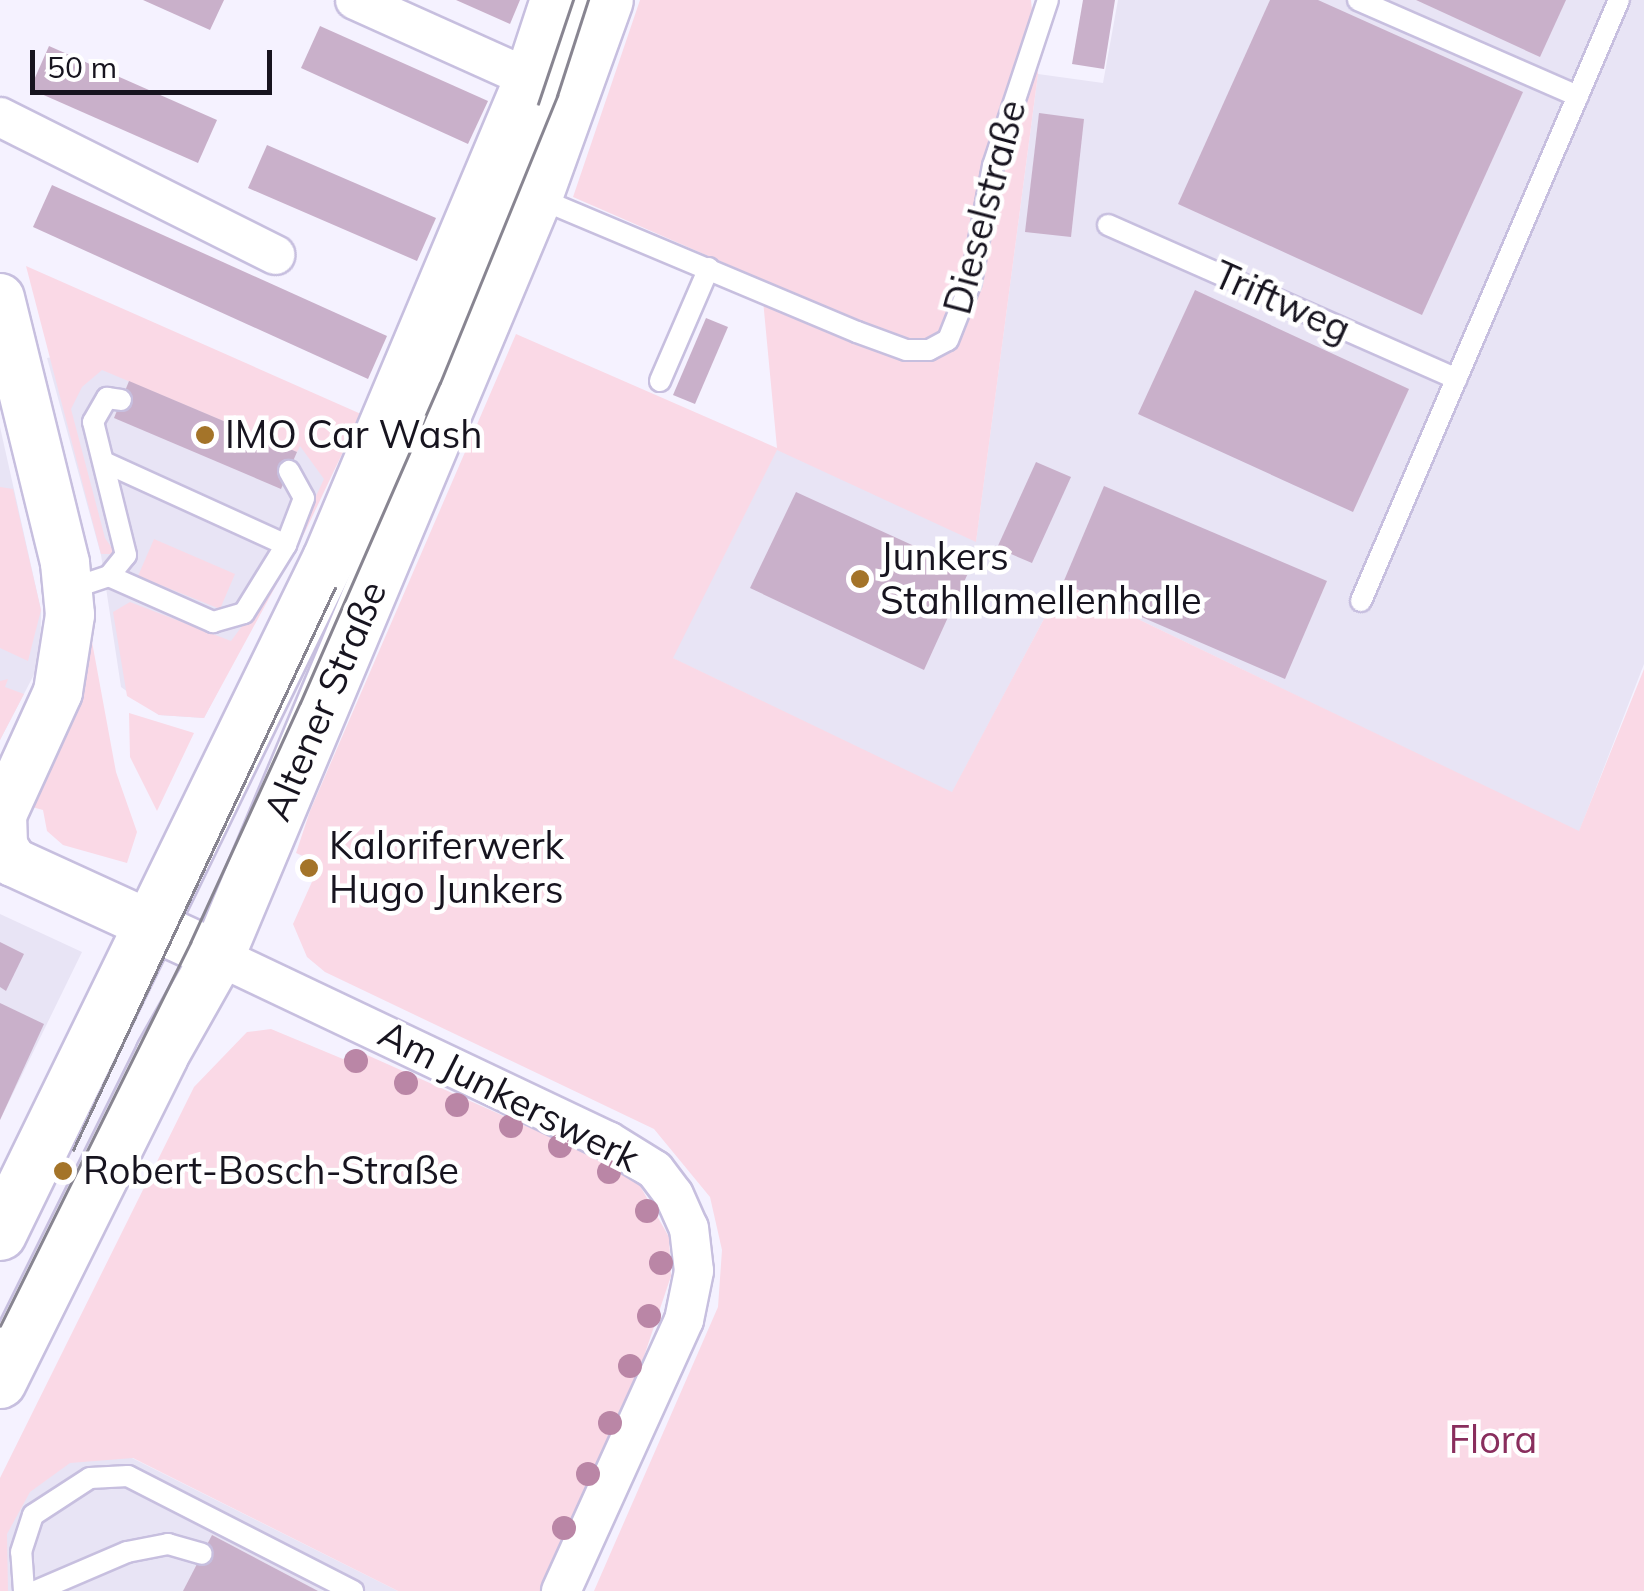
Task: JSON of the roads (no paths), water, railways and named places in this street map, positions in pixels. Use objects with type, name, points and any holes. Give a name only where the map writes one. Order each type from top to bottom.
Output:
[{"type":"main road","name":"Altener Straße","points":[[0,1234],[329,559],[531,79],[557,0]]},
{"type":"main road","name":"Altener Straße","points":[[0,1382],[218,956],[536,197],[607,0]]},
{"type":"street","points":[[356,0],[531,79]]},
{"type":"street","points":[[0,117],[275,254]]},
{"type":"street","points":[[0,298],[90,582],[58,692],[2,815],[1,846],[13,862],[218,956]]},
{"type":"street","name":"Am Junkerswerk","points":[[218,956],[537,1104],[655,1170],[674,1196],[689,1228],[694,1272],[684,1320],[561,1591]]},
{"type":"lane","name":"Dieselstraße","points":[[536,197],[906,350],[929,350],[948,340],[971,282],[992,166],[1048,0]]},
{"type":"lane","points":[[1358,0],[1578,96]]},
{"type":"lane","points":[[1361,601],[1619,0]]},
{"type":"lane","name":"Triftweg","points":[[1108,225],[1456,379]]},
{"type":"lane","points":[[660,381],[709,268]]},
{"type":"lane","points":[[121,400],[108,398],[93,422],[127,548],[90,582],[188,614],[230,621],[262,589],[286,545],[304,498],[289,471]]},
{"type":"lane","points":[[104,462],[286,545]]},
{"type":"lane","points":[[24,1591],[21,1552],[33,1516],[90,1478],[128,1476],[353,1591]]},
{"type":"lane","points":[[36,1591],[127,1552],[168,1544],[202,1554]]},
{"type":"tram line","points":[[538,104],[573,0]]},
{"type":"tram line","points":[[0,1326],[190,943],[300,703],[440,383],[557,96],[588,0]]},
{"type":"tram line","points":[[73,1150],[335,588]]},
{"type":"place","name":"IMO Car Wash","points":[[205,435]]},
{"type":"place","name":"Junkers Stahllamellenhalle","points":[[860,579]]},
{"type":"place","name":"Kaloriferwerk Hugo Junkers","points":[[309,868]]},
{"type":"place","name":"Robert-Bosch-Straße","points":[[63,1171]]},
{"type":"park label","name":"Flora","points":[[1493,1440]]}]
